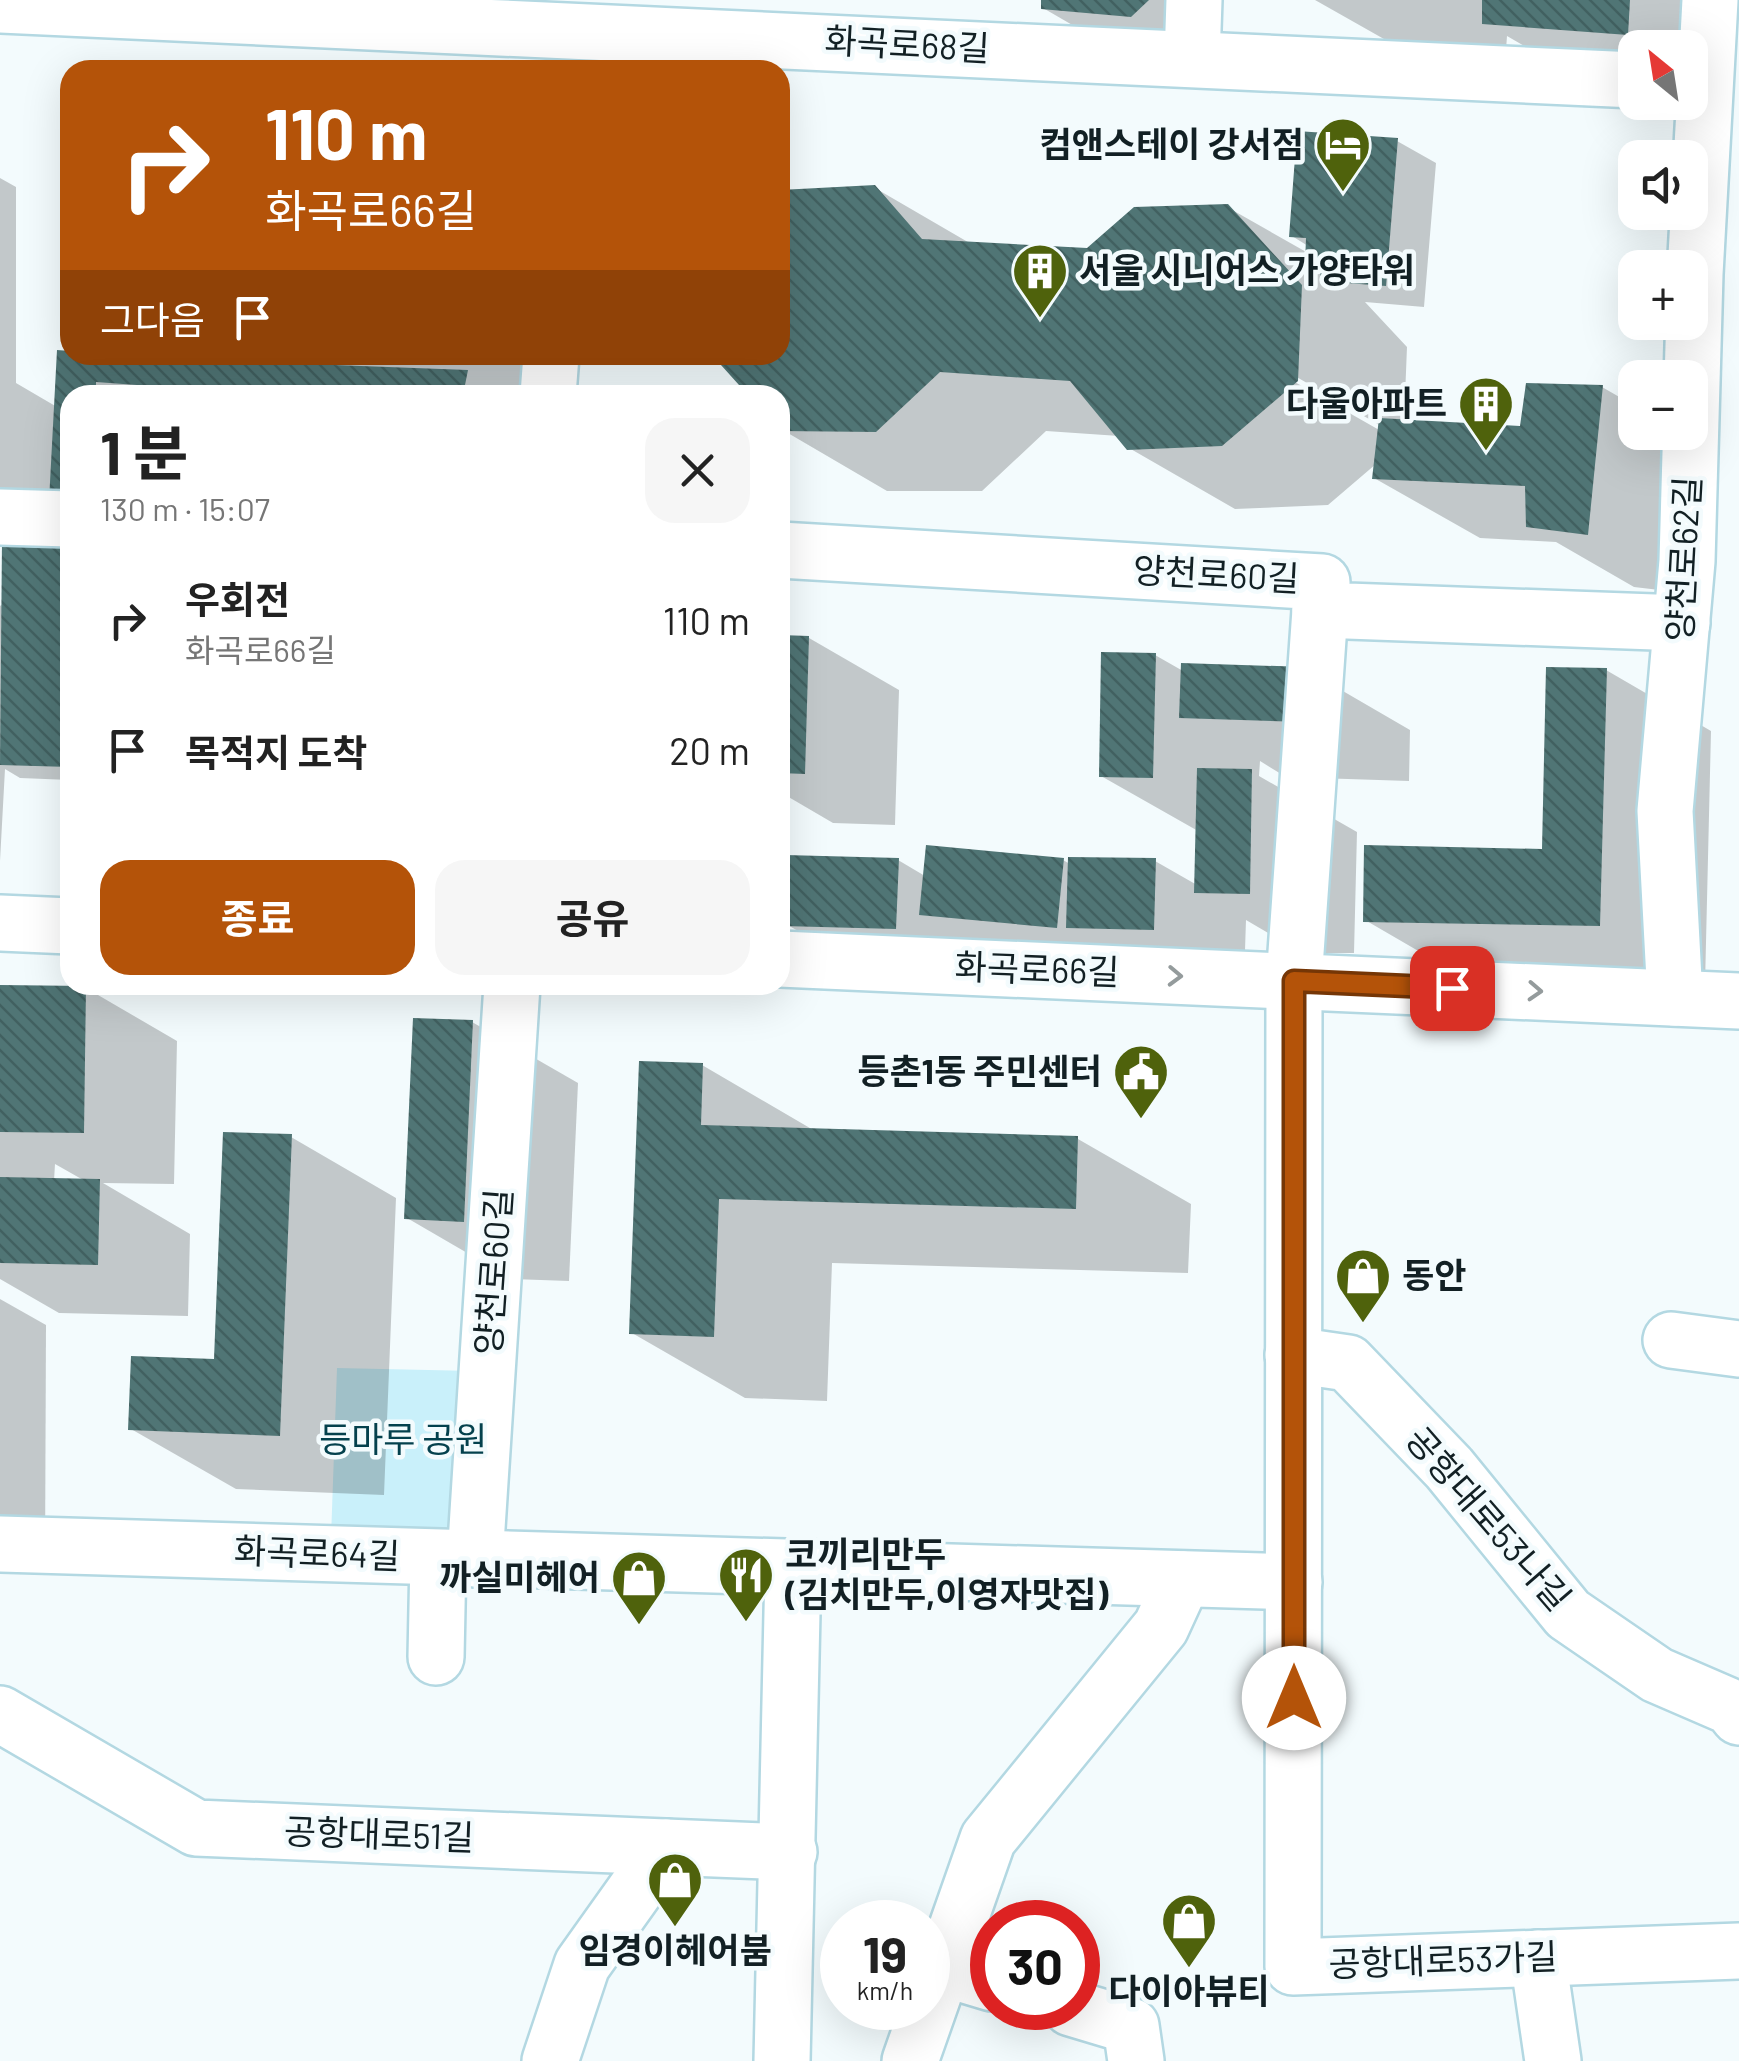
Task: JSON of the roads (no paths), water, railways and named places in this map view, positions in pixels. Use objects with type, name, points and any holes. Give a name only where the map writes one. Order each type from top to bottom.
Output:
[{"type":"street","points":[[1192,58],[1194,0]]},
{"type":"street","name":"양천로62길","points":[[1674,998],[1665,811],[1682,623],[1711,82],[1710,0]]},
{"type":"street","name":"화곡로68길","points":[[0,5],[567,34],[694,34],[1618,79]]},
{"type":"street","points":[[0,517],[60,519]]},
{"type":"street","name":"양천로60길","points":[[790,551],[1322,582],[1320,610],[1682,623]]},
{"type":"street","points":[[1294,981],[1320,610]]},
{"type":"street","points":[[0,923],[60,926]]},
{"type":"street","name":"화곡로66길","points":[[790,960],[1739,1000]]},
{"type":"street","name":"공항대로53가길","points":[[1294,981],[1293,1967],[1739,1950]]},
{"type":"street","name":"양천로60길","points":[[436,1657],[457,1558],[511,995]]},
{"type":"street","points":[[1671,1340],[1739,1348]]},
{"type":"street","name":"공항대로53나길","points":[[1294,1355],[1348,1364],[1449,1468],[1568,1614],[1657,1675],[1731,1707],[1739,1717]]},
{"type":"street","name":"화곡로64길","points":[[0,1544],[1294,1582]]},
{"type":"street","points":[[782,2061],[793,1568]]},
{"type":"street","points":[[910,2061],[968,1976],[988,1840],[1161,1627],[1183,1579]]},
{"type":"street","name":"공항대로51길","points":[[0,1714],[196,1828],[789,1852]]},
{"type":"street","points":[[550,2061],[582,1964],[666,1847]]},
{"type":"street","points":[[1538,1958],[1553,2061]]},
{"type":"street","points":[[1100,2017],[1132,2026],[1136,2061]]},
{"type":"place","name":"컴앤스테이 강서점","points":[[1343,194]]},
{"type":"place","name":"서울 시니어스 가양타워","points":[[1040,320]]},
{"type":"place","name":"다울아파트","points":[[1486,453]]},
{"type":"place","name":"등촌1동 주민센터","points":[[1141,1121]]},
{"type":"place","name":"동안","points":[[1363,1325]]},
{"type":"place","name":"코끼리만두 (김치만두,이영자맛집)","points":[[746,1624]]},
{"type":"place","name":"까실미헤어","points":[[639,1627]]},
{"type":"place","name":"임경이헤어붐","points":[[675,1929]]},
{"type":"place","name":"다이아뷰티","points":[[1189,1970]]},
{"type":"park label","name":"등마루 공원","points":[[403,1440]]}]
